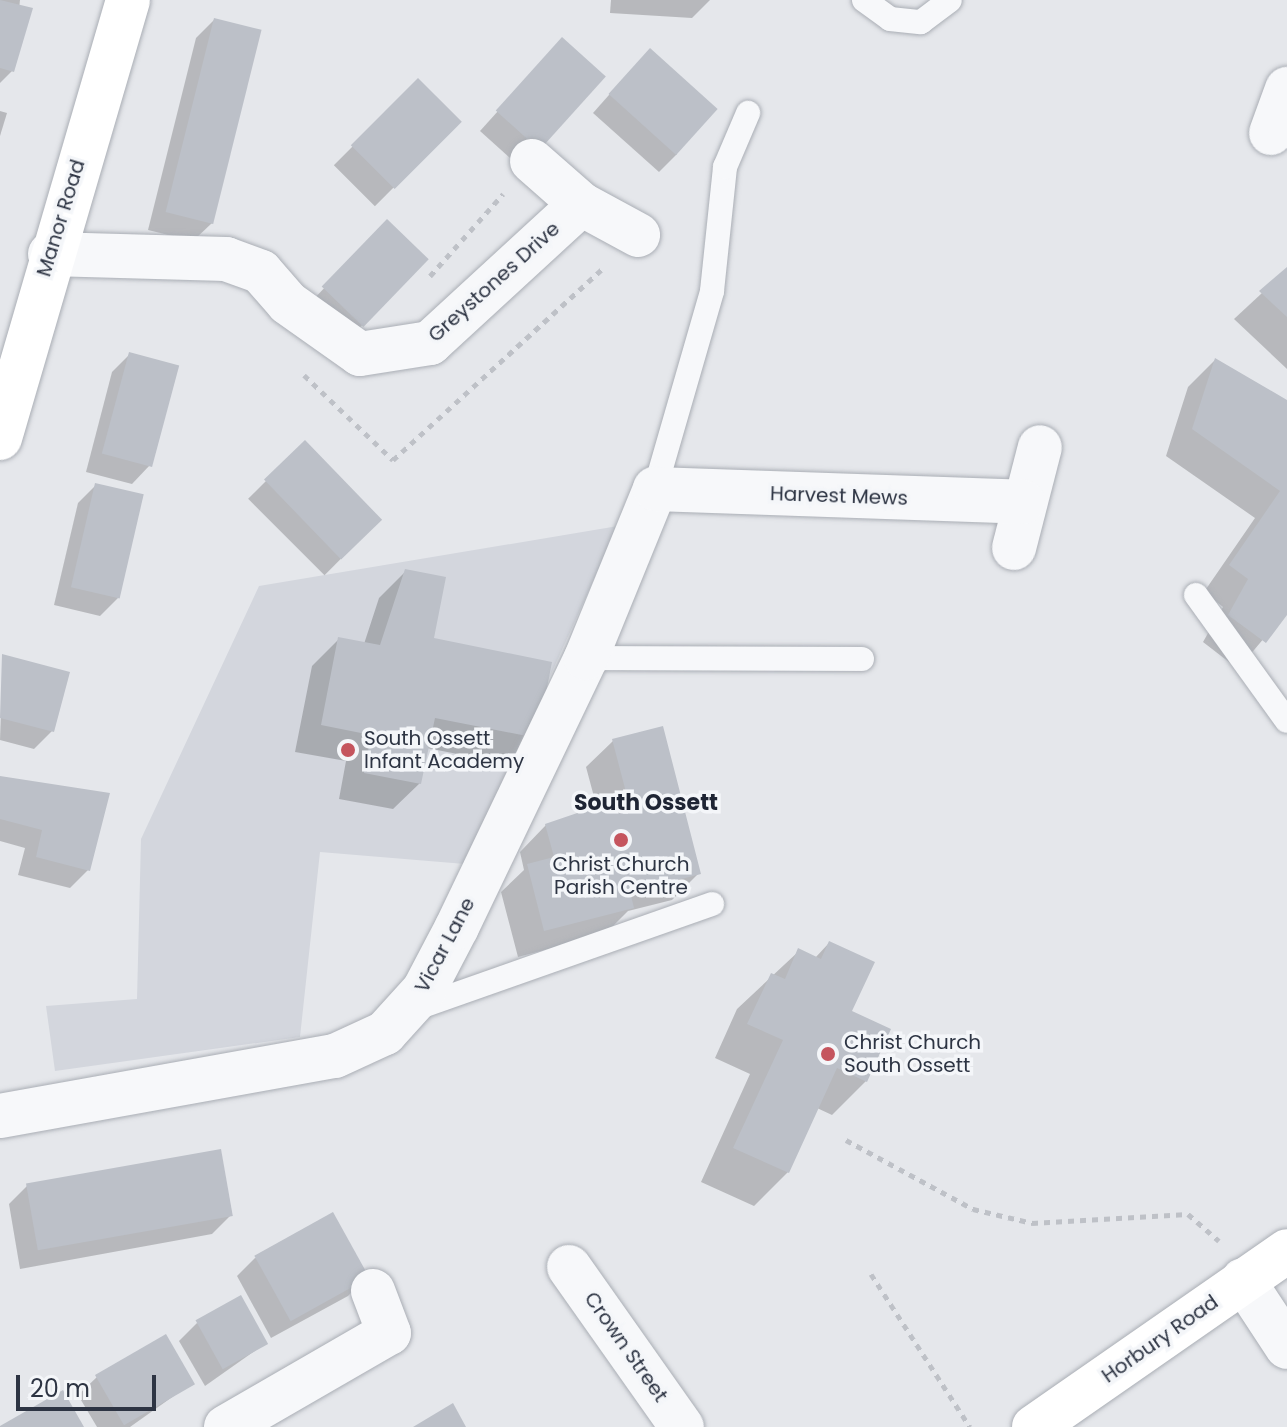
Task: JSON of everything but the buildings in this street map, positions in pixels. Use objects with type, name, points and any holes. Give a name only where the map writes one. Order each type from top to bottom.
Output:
[{"type":"street","name":"Manor Road","points":[[0,438],[50,254],[128,0]]},
{"type":"street","points":[[1271,133],[1287,89]]},
{"type":"street","points":[[532,161],[581,204],[638,235]]},
{"type":"street","name":"Greystones Drive","points":[[50,254],[226,259],[261,272],[288,303],[360,354],[430,343],[581,204]]},
{"type":"street","points":[[1014,548],[1023,502],[1040,447]]},
{"type":"street","name":"Harvest Mews","points":[[655,489],[1023,502]]},
{"type":"street","name":"Vicar Lane","points":[[0,1116],[335,1056],[385,1033],[404,1012],[450,940],[586,658],[655,489]]},
{"type":"street","name":"Crown Street","points":[[569,1267],[682,1427]]},
{"type":"street","points":[[1263,1267],[1287,1347]]},
{"type":"street","name":"Horbury Road","points":[[1034,1427],[1263,1267]]},
{"type":"street","points":[[226,1427],[389,1333],[373,1291]]},
{"type":"lane","points":[[864,0],[890,19],[921,22],[950,0]]},
{"type":"lane","points":[[655,489],[712,291],[725,167],[748,113]]},
{"type":"lane","points":[[1196,595],[1287,721]]},
{"type":"lane","points":[[586,658],[862,659]]},
{"type":"lane","points":[[404,1012],[712,904]]},
{"type":"path","points":[[421,286],[532,161]]},
{"type":"path","points":[[846,1140],[973,1209],[1032,1223],[1188,1214],[1263,1267]]},
{"type":"path","points":[[871,1274],[970,1427]]},
{"type":"shaded area","name":"South Ossett Infant Academy","points":[[618,526],[465,864],[320,852],[300,1037],[55,1071],[46,1006],[137,999],[141,839],[259,586]]},
{"type":"place","name":"South Ossett Infant Academy","points":[[348,750]]},
{"type":"place","name":"Christ Church Parish Centre","points":[[621,840]]},
{"type":"place","name":"Christ Church South Ossett","points":[[828,1054]]},
{"type":"district","name":"South Ossett","points":[[646,803]]}]
